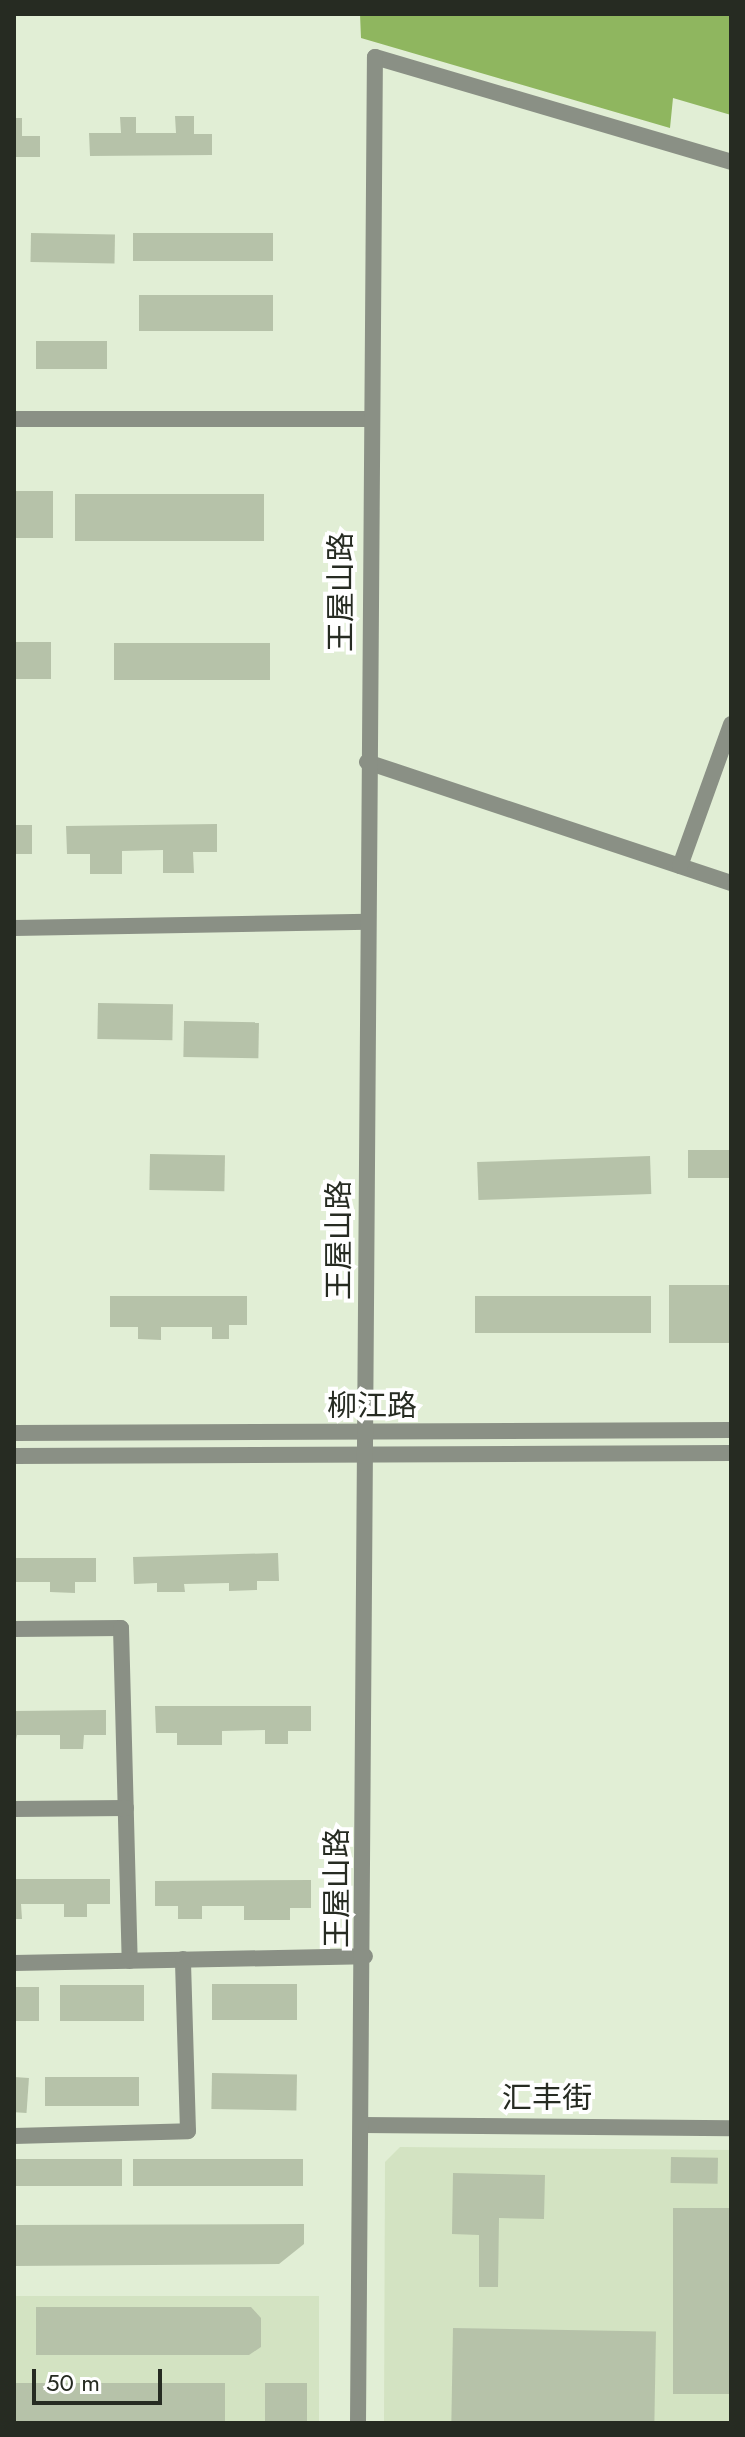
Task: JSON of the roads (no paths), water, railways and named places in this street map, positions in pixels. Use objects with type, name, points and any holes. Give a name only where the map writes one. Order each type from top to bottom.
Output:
[{"type":"street","name":"王屋山路","points":[[358,2423],[365,1956],[367,762],[375,57],[731,162]]},
{"type":"street","points":[[14,419],[370,419]]},
{"type":"street","points":[[680,866],[731,724]]},
{"type":"street","points":[[367,762],[731,883]]},
{"type":"street","points":[[14,928],[368,922]]},
{"type":"street","name":"柳江路","points":[[14,1433],[366,1434],[731,1430]]},
{"type":"street","name":"柳江路","points":[[14,1456],[731,1453]]},
{"type":"street","points":[[14,1629],[121,1628],[130,1961]]},
{"type":"street","points":[[14,1809],[126,1808]]},
{"type":"street","points":[[14,1963],[365,1956]]},
{"type":"street","points":[[14,2136],[188,2131],[183,1959]]},
{"type":"street","name":"汇丰街","points":[[362,2125],[731,2128]]}]
